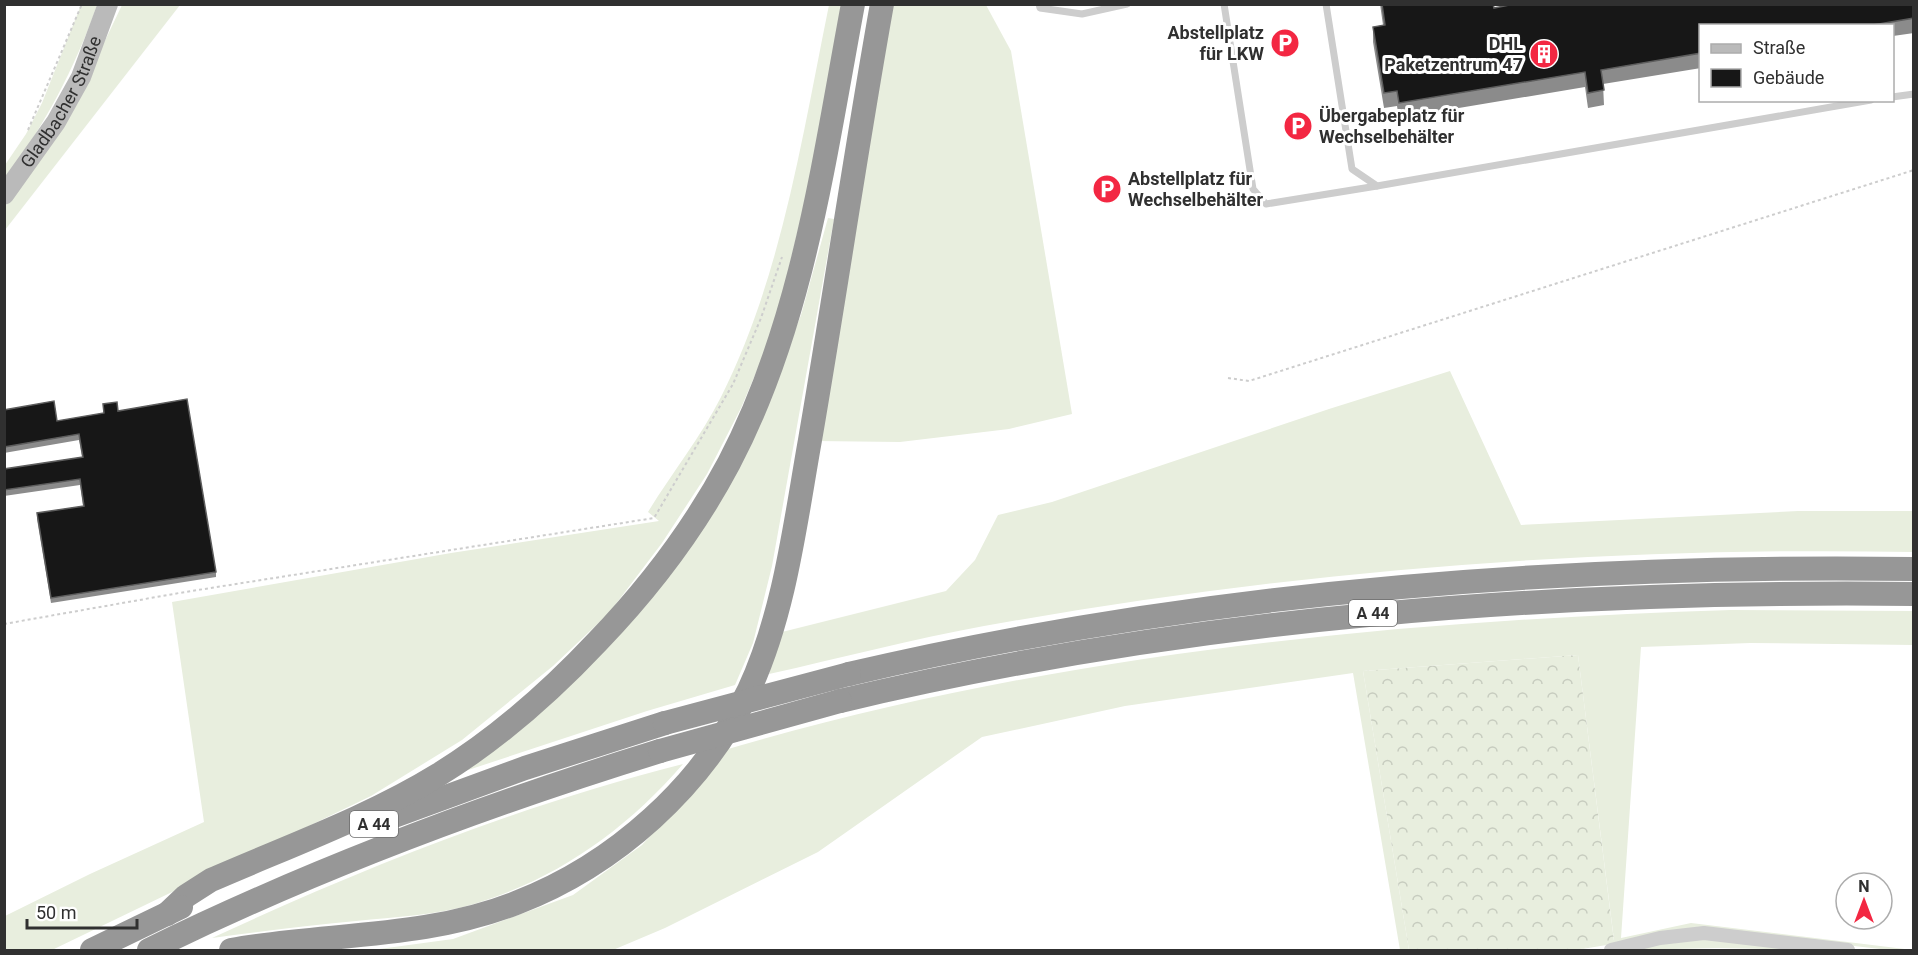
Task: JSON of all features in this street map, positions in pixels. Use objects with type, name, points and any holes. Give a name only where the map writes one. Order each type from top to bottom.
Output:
[{"type":"highway","points":[[167,914],[186,896],[211,880],[409,791],[468,754],[554,685],[606,633],[658,573],[729,464],[753,413],[776,351],[807,245],[853,4]]},
{"type":"highway","points":[[231,951],[442,925],[480,916],[529,898],[592,865],[643,826],[686,783],[722,736],[756,672],[782,590],[820,381],[882,4]]},
{"type":"highway","name":"A 44","points":[[92,951],[278,864],[410,810],[525,768],[665,723],[849,674],[1089,625],[1205,607],[1366,589],[1601,573],[1746,569],[1914,569]]},
{"type":"highway","name":"A 44","points":[[149,951],[257,900],[414,835],[542,789],[660,751],[840,701],[1063,654],[1210,632],[1329,618],[1476,605],[1624,597],[1914,594]]},
{"type":"street","name":"Gladbacher Straße","points":[[4,195],[56,122],[81,77],[108,4]]},
{"type":"street","points":[[1611,951],[1660,938],[1704,933],[1848,951]]},
{"type":"lane","points":[[1039,4],[1040,8],[1082,14],[1127,4]]},
{"type":"lane","points":[[1224,4],[1254,189],[1266,204],[1860,102]]},
{"type":"lane","points":[[1326,4],[1352,169],[1377,186]]},
{"type":"lane","points":[[1894,97],[1914,94]]},
{"type":"path","points":[[27,133],[82,4]]},
{"type":"path","points":[[1228,378],[1249,381],[1914,170]]},
{"type":"path","points":[[4,624],[179,593],[654,518],[733,384],[761,318],[782,256]]},
{"type":"green space","points":[[81,5],[97,5],[79,52],[33,138],[5,180],[5,165],[26,134],[42,103]]},
{"type":"green space","points":[[122,5],[180,5],[5,230],[4,208],[29,176],[79,95]]},
{"type":"green space","points":[[829,5],[846,5],[830,96],[774,330],[741,408],[707,474],[662,543],[609,613],[553,666],[462,740],[371,796],[52,950],[5,950],[5,916],[204,822],[172,602],[451,553],[659,521],[648,512],[713,412],[742,351],[760,303],[788,205]]},
{"type":"green space","points":[[891,5],[986,5],[1011,51],[1072,414],[1009,429],[900,442],[815,441]]},
{"type":"green space","points":[[828,218],[834,219],[772,566],[753,643],[735,685],[647,711],[450,776],[581,668],[771,390],[801,315]]},
{"type":"green space","points":[[1450,371],[1521,525],[1798,511],[1913,511],[1913,552],[1796,551],[1563,558],[1331,577],[1215,590],[984,626],[769,674],[778,633],[946,591],[975,560],[998,515],[1052,502]]},
{"type":"green space","points":[[1731,610],[1913,611],[1913,645],[1750,643],[1641,647],[1621,938],[1691,923],[1913,950],[1889,950],[1705,929],[1576,950],[1614,940],[1578,655],[1363,671],[1409,950],[1400,950],[1353,673],[1125,706],[982,737],[818,852],[665,928],[613,950],[372,950],[453,939],[573,895],[642,845],[698,784],[718,752],[842,718],[967,690],[1093,667],[1220,648],[1475,623]]},
{"type":"green space","points":[[1578,655],[1614,941],[1576,950],[1409,950],[1363,671]]},
{"type":"green space","points":[[683,764],[661,788],[614,831],[562,866],[504,894],[460,908],[431,913],[212,938],[327,887],[443,840],[622,780]]},
{"type":"green space","points":[[1698,938],[1809,950],[1718,948],[1628,950],[1668,941]]},
{"type":"building","name":"DHL Paketzentrum 47","points":[[1382,4],[1493,4],[1494,8],[1514,4],[1914,4],[1914,18],[1879,24],[1699,24],[1699,53],[1601,70],[1604,90],[1588,93],[1585,72],[1399,103],[1397,91],[1384,93],[1373,27],[1385,25]]},
{"type":"building","points":[[187,399],[216,572],[51,598],[37,513],[84,506],[80,479],[4,490],[4,469],[83,457],[79,434],[4,447],[4,410],[54,401],[57,421],[104,413],[103,404],[117,402],[118,411]]},
{"type":"place","name":"Abstellplatz für LKW","points":[[1285,43]]},
{"type":"place","name":"DHL Paketzentrum 47","points":[[1544,54]]},
{"type":"place","name":"Übergabeplatz für Wechselbehälter","points":[[1298,126]]},
{"type":"place","name":"Abstellplatz für Wechselbehälter","points":[[1107,189]]}]
